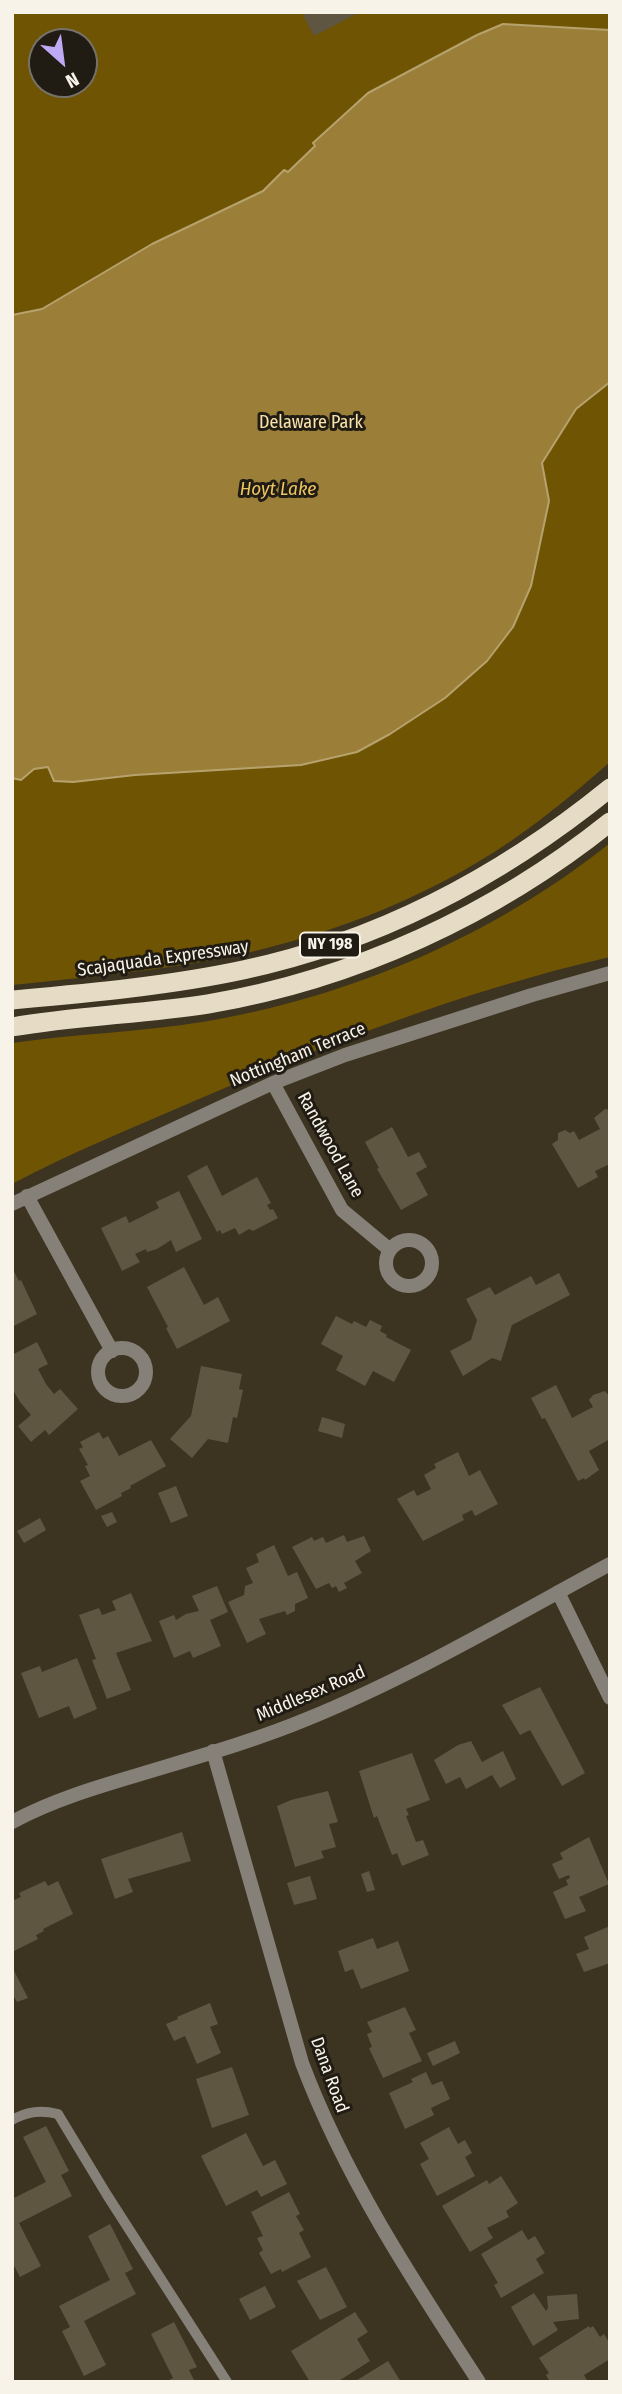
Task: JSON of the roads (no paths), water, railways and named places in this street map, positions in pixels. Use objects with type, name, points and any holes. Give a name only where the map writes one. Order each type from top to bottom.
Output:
[{"type":"highway","name":"Scajaquada Expressway","points":[[12,1000],[220,975],[352,938],[424,908],[491,872],[554,832],[610,788]]},
{"type":"highway","name":"NY 198","points":[[12,1027],[209,1003],[286,988],[360,964],[470,915],[558,862],[610,822]]},
{"type":"street","name":"Nottingham Terrace","points":[[12,1204],[273,1083],[402,1035],[610,973]]},
{"type":"street","name":"Randwood Lane","points":[[273,1083],[342,1210],[390,1250]]},
{"type":"street","points":[[27,1196],[112,1351]]},
{"type":"street","name":"Middlesex Road","points":[[12,1822],[55,1801],[97,1786],[307,1720],[364,1695],[610,1564]]},
{"type":"street","points":[[558,1592],[610,1698]]},
{"type":"street","name":"Dana Road","points":[[213,1751],[302,2063],[318,2105],[373,2212],[425,2300],[479,2382]]},
{"type":"lane","points":[[12,2120],[22,2114],[43,2110],[58,2115],[228,2382]]},
{"type":"water","name":"Hoyt Lake","points":[[503,24],[610,30],[610,382],[576,409],[542,463],[549,501],[531,586],[513,627],[487,661],[445,698],[357,752],[301,765],[135,775],[73,782],[54,781],[48,767],[34,769],[21,780],[12,778],[12,315],[42,309],[152,244],[263,191],[284,170],[288,172],[315,146],[313,143],[368,93]]},
{"type":"park label","name":"Delaware Park","points":[[311,423]]}]
